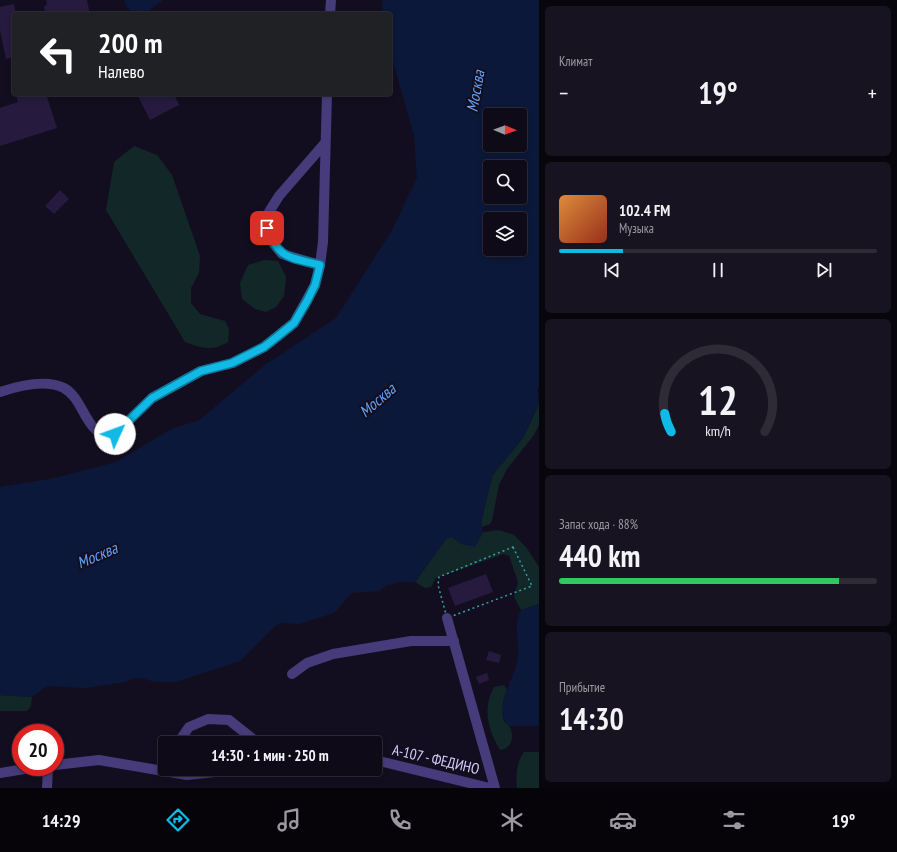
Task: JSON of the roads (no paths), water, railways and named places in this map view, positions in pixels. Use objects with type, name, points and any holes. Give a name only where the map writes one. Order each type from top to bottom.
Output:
[{"type":"street","points":[[330,0],[330,12]]},
{"type":"street","points":[[0,392],[37,384],[54,385],[64,388],[75,398],[97,432],[107,436],[115,434],[152,398],[201,371],[232,363],[264,347],[294,323],[315,285],[320,265],[323,242],[327,96]]},
{"type":"street","points":[[320,265],[282,254],[273,242],[267,228],[269,212],[279,196],[325,144]]},
{"type":"street","points":[[447,618],[495,788]]},
{"type":"street","points":[[292,674],[307,663],[333,654],[411,641],[454,641]]},
{"type":"street","points":[[182,736],[188,727],[208,719],[228,720],[249,736]]},
{"type":"street","points":[[64,763],[99,760],[158,768]]},
{"type":"street","name":"А-107 - ФЕДИНО","points":[[382,762],[490,788]]},
{"type":"street","points":[[1,773],[12,771]]},
{"type":"street","points":[[46,788],[47,776]]},
{"type":"water","points":[[124,0],[163,0],[151,9],[150,12],[133,12],[127,7]]},
{"type":"water","name":"Москва","points":[[382,0],[539,0],[539,387],[537,390],[539,404],[523,438],[492,476],[481,523],[483,532],[475,547],[462,544],[452,537],[446,539],[415,582],[402,582],[388,585],[379,591],[352,593],[334,613],[299,624],[282,623],[275,626],[240,661],[176,682],[155,682],[141,678],[134,678],[126,682],[85,688],[47,686],[32,697],[0,695],[0,487],[55,478],[116,462],[173,428],[198,421],[265,365],[336,318],[391,232],[417,178],[414,135],[392,58],[392,12],[383,12]]},
{"type":"water","points":[[539,604],[539,726],[509,726],[505,722],[503,709],[505,695],[514,673],[518,656],[518,616],[521,610]]}]
